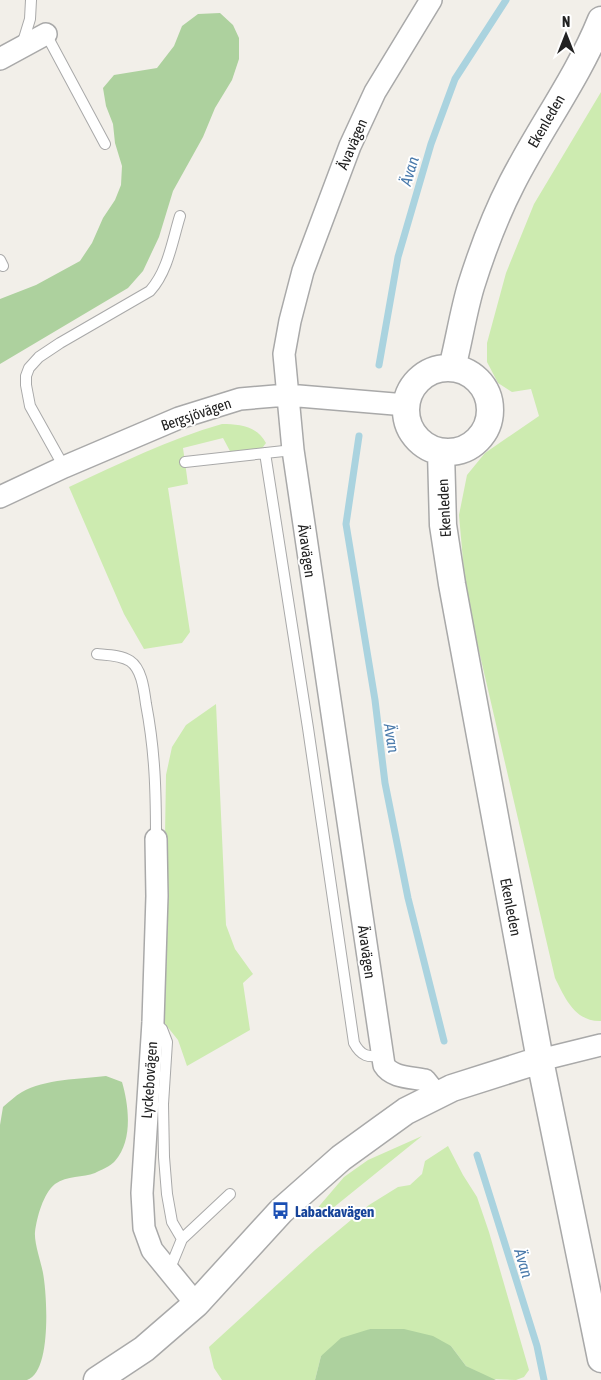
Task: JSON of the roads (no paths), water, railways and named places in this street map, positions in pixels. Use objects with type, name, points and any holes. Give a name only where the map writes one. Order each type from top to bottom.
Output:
[{"type":"street","name":"Ävavägen","points":[[431,0],[375,92],[350,146],[303,271],[290,321],[284,354],[292,450],[384,1065],[388,1071],[397,1075],[425,1080],[437,1095]]},
{"type":"street","name":"Ekenleden","points":[[452,368],[471,287],[490,231],[534,141],[572,78],[601,20]]},
{"type":"street","points":[[0,60],[46,34]]},
{"type":"street","points":[[443,368],[452,368],[476,377],[490,398],[491,411],[489,423],[475,443],[465,449],[441,452],[426,446],[414,435],[408,420],[406,405],[412,388],[425,374],[443,368]]},
{"type":"street","name":"Bergsjövägen","points":[[0,498],[64,467],[179,418],[240,399],[287,395],[406,405]]},
{"type":"street","name":"Ekenleden","points":[[441,452],[443,525],[452,584],[540,1060],[601,1359]]},
{"type":"street","name":"Lyckebovägen","points":[[156,838],[153,1022],[142,1193],[144,1228],[152,1250],[196,1304]]},
{"type":"street","points":[[97,1380],[144,1349],[196,1304],[281,1211],[341,1158],[406,1112],[452,1088],[540,1060],[601,1045]]},
{"type":"lane","points":[[22,47],[30,19],[31,0]]},
{"type":"lane","points":[[46,34],[105,144]]},
{"type":"lane","points":[[64,467],[30,406],[26,376],[29,368],[39,357],[150,291],[158,282],[163,272],[180,216]]},
{"type":"lane","points":[[185,462],[292,450]]},
{"type":"lane","points":[[265,453],[354,1043],[358,1051],[371,1058],[382,1055]]},
{"type":"lane","points":[[97,654],[120,656],[131,662],[142,681],[153,739],[156,777],[156,838]]},
{"type":"lane","points":[[153,1022],[162,1029],[167,1042],[163,1104],[164,1157],[167,1194],[172,1222],[182,1239]]},
{"type":"lane","points":[[166,1267],[174,1261],[182,1239],[230,1194]]},
{"type":"waterway","name":"Ävan","points":[[379,365],[398,257],[431,144],[455,79],[506,0]]},
{"type":"waterway","name":"Ävan","points":[[359,436],[346,524],[375,700],[385,783],[408,898],[444,1041]]},
{"type":"waterway","name":"Ävan","points":[[477,1155],[537,1346],[544,1380]]},
{"type":"place","name":"Labackavägen","points":[[281,1211]]}]
